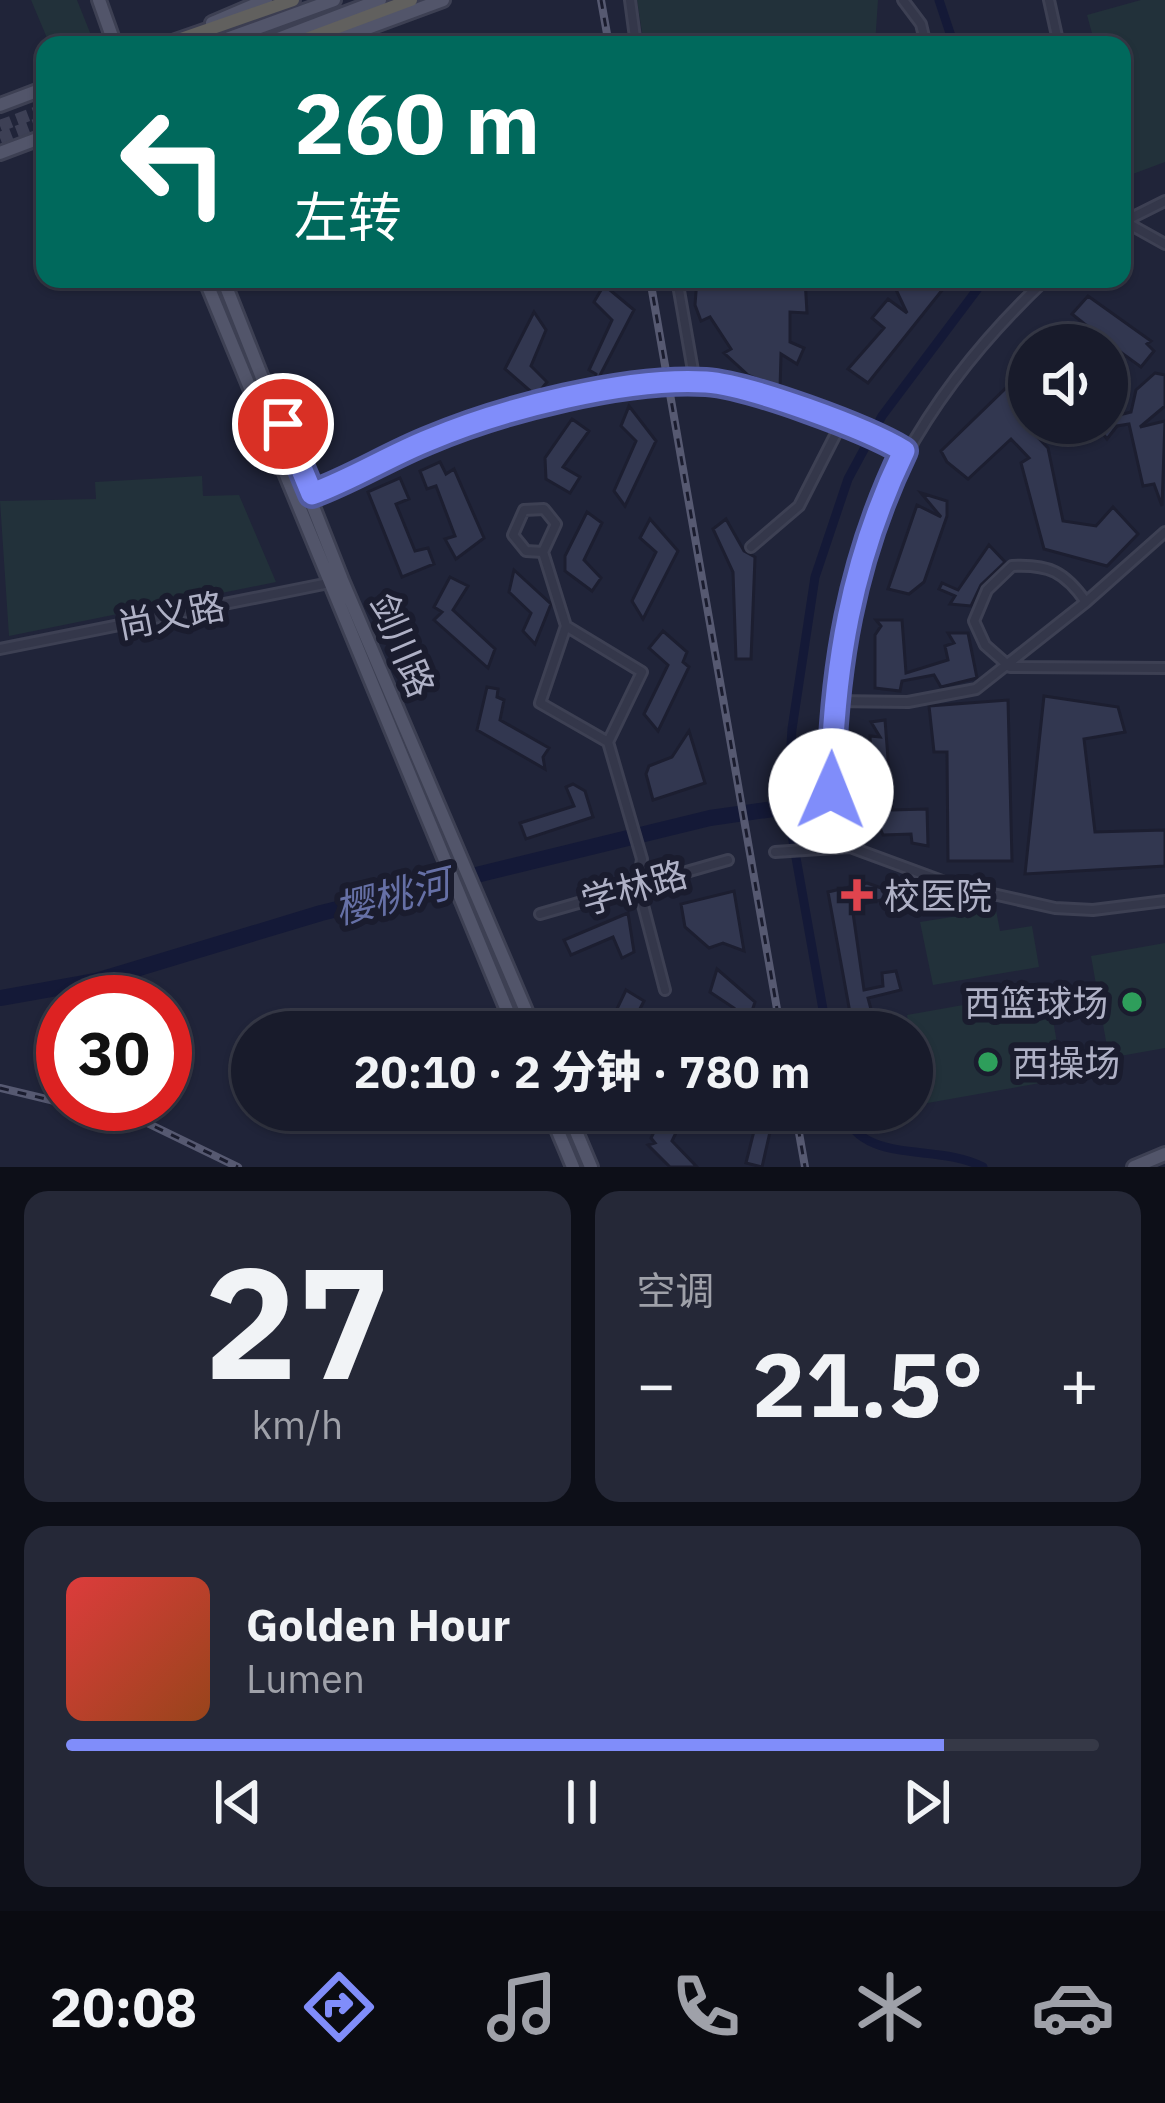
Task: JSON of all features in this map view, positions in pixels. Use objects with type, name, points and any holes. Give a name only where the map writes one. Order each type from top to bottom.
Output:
[{"type":"highway","points":[[209,36],[293,0]]},
{"type":"highway","points":[[314,36],[410,0]]},
{"type":"highway","points":[[194,36],[226,27]]},
{"type":"main road","points":[[99,0],[114,36]]},
{"type":"main road","points":[[184,36],[266,0]]},
{"type":"main road","points":[[235,36],[334,0]]},
{"type":"main road","points":[[286,36],[380,0]]},
{"type":"main road","points":[[345,36],[443,0]]},
{"type":"main road","points":[[0,105],[36,91]]},
{"type":"main road","points":[[0,153],[36,139]]},
{"type":"main road","name":"剑川路","points":[[209,288],[526,1011]]},
{"type":"main road","name":"剑川路","points":[[227,288],[312,494],[336,581],[507,1011]]},
{"type":"main road","points":[[557,1131],[572,1167]]},
{"type":"main road","points":[[576,1131],[591,1167]]},
{"type":"main road","points":[[1134,1167],[1165,1154]]},
{"type":"street","points":[[630,0],[635,36]]},
{"type":"street","points":[[903,0],[924,36]]},
{"type":"street","points":[[1048,0],[1057,36]]},
{"type":"street","points":[[1131,217],[1165,202]]},
{"type":"street","points":[[1131,225],[1165,244]]},
{"type":"street","points":[[679,288],[695,382]]},
{"type":"street","points":[[850,847],[831,791],[834,701],[853,581],[876,509],[904,451],[973,353],[1037,288]]},
{"type":"street","points":[[312,494],[432,438],[493,418],[582,397],[695,382],[741,388],[847,423],[904,451]]},
{"type":"street","points":[[751,547],[799,506],[847,423]]},
{"type":"street","points":[[543,552],[526,551],[513,535],[524,510],[544,509],[556,524],[543,552],[566,626],[540,703],[608,742]]},
{"type":"street","points":[[834,701],[908,702],[976,689],[1010,667],[1165,532]]},
{"type":"street","points":[[1087,602],[1067,576],[1041,565],[1012,566],[987,590],[974,621],[985,645],[1010,667],[1165,668]]},
{"type":"street","name":"尚义路","points":[[0,649],[336,581]]},
{"type":"street","points":[[566,626],[642,671],[608,742],[642,859],[638,886],[665,990]]},
{"type":"street","points":[[775,852],[850,847],[953,886],[1054,908],[1093,910],[1165,901]]},
{"type":"street","name":"学林路","points":[[540,914],[728,860]]},
{"type":"shaded area","points":[[31,0],[77,0],[91,36],[46,36]]},
{"type":"shaded area","points":[[637,0],[878,0],[876,36],[643,36]]},
{"type":"shaded area","points":[[1141,0],[1165,0],[1165,162],[1131,175],[1131,36],[1093,36],[1087,15]]},
{"type":"shaded area","points":[[202,476],[203,496],[239,495],[276,582],[9,636],[0,501],[96,499],[95,482]]},
{"type":"shaded area","points":[[996,910],[1000,931],[1032,926],[1039,967],[933,985],[920,922]]},
{"type":"shaded area","name":"西篮球场","points":[[1165,943],[1165,1048],[1109,1058],[1091,956]]},
{"type":"shaded area","name":"西操场","points":[[1048,990],[1063,1079],[933,1102],[930,1011]]},
{"type":"building","points":[[602,288],[608,288],[634,310],[596,383],[596,374],[589,370],[612,320],[594,302]]},
{"type":"building","points":[[696,288],[806,288],[807,313],[790,312],[790,342],[804,348],[797,364],[781,354],[780,389],[748,375],[724,353],[731,349],[710,317],[701,321],[695,305]]},
{"type":"building","points":[[895,288],[944,288],[868,383],[848,369],[884,328],[872,318],[888,299],[907,313]]},
{"type":"building","points":[[1088,296],[1127,324],[1085,324],[1072,314]]},
{"type":"building","points":[[534,312],[546,330],[531,366],[547,382],[536,396],[505,369]]},
{"type":"building","points":[[1128,325],[1151,341],[1147,344],[1154,351],[1141,367],[1128,358]]},
{"type":"building","points":[[1155,373],[1165,375],[1165,406],[1140,427],[1165,421],[1162,506],[1154,484],[1143,486],[1128,424],[1136,390]]},
{"type":"building","points":[[1008,389],[1008,442],[968,479],[941,451]]},
{"type":"building","points":[[629,406],[656,441],[625,506],[614,491],[636,441],[621,426]]},
{"type":"building","points":[[572,419],[589,431],[563,467],[580,477],[570,493],[546,479],[545,458]]},
{"type":"building","points":[[1016,444],[1048,448],[1063,521],[1096,526],[1113,507],[1138,534],[1107,566],[1044,549],[1021,463],[1029,458]]},
{"type":"building","points":[[440,462],[446,474],[454,469],[484,538],[456,559],[445,539],[455,536],[436,486],[427,489],[420,471]]},
{"type":"building","points":[[400,478],[409,499],[396,504],[415,551],[428,548],[434,564],[402,577],[368,492]]},
{"type":"building","points":[[921,493],[947,501],[947,516],[924,582],[909,594],[888,589],[917,505],[941,517]]},
{"type":"building","points":[[587,512],[602,523],[584,560],[601,578],[592,591],[565,571],[565,556]]},
{"type":"building","points":[[650,519],[678,551],[643,619],[632,601],[656,552],[640,538]]},
{"type":"building","points":[[726,519],[744,551],[755,557],[751,659],[736,659],[733,572],[713,529]]},
{"type":"building","points":[[989,545],[1005,562],[981,585],[971,606],[950,604],[955,596],[939,589],[942,583],[958,590]]},
{"type":"building","points":[[514,570],[551,604],[535,644],[523,631],[531,613],[509,592]]},
{"type":"building","points":[[450,577],[468,586],[453,610],[495,649],[488,668],[434,620],[442,612],[434,607]]},
{"type":"building","points":[[876,620],[902,620],[906,673],[948,660],[945,646],[954,643],[948,633],[968,633],[977,678],[941,687],[934,675],[902,681],[900,691],[875,688],[875,635],[881,626]]},
{"type":"building","points":[[663,631],[687,652],[683,662],[689,667],[658,731],[644,714],[668,665],[649,648]]},
{"type":"building","points":[[487,687],[498,689],[497,697],[504,700],[500,720],[549,748],[543,757],[545,769],[477,730]]},
{"type":"building","points":[[1044,696],[1118,707],[1125,732],[1084,739],[1095,832],[1165,830],[1165,866],[1025,874]]},
{"type":"building","points":[[1008,700],[1012,861],[948,861],[947,752],[934,752],[929,706]]},
{"type":"building","points":[[885,720],[892,810],[927,809],[928,846],[912,843],[911,834],[883,835],[873,811],[870,736],[880,737],[871,722]]},
{"type":"building","points":[[689,731],[705,783],[653,800],[646,774],[649,766],[672,757]]},
{"type":"building","points":[[573,784],[585,791],[593,817],[526,839],[520,823],[574,806],[566,787]]},
{"type":"building","points":[[867,883],[884,889],[886,899],[852,906],[864,990],[883,986],[882,973],[896,971],[901,990],[868,998],[871,1011],[850,1011],[828,892]]},
{"type":"building","points":[[734,891],[744,951],[723,943],[709,948],[685,927],[681,904]]},
{"type":"building","points":[[628,913],[634,952],[622,958],[613,937],[571,955],[564,940]]},
{"type":"building","points":[[717,969],[755,1002],[752,1011],[733,1011],[710,992]]},
{"type":"building","points":[[626,990],[644,1001],[639,1011],[616,1011]]},
{"type":"building","points":[[654,1131],[677,1131],[672,1141],[697,1167],[670,1167],[648,1145],[655,1143],[651,1138]]},
{"type":"building","points":[[754,1131],[770,1131],[762,1167],[746,1163]]},
{"type":"waterway","points":[[939,0],[951,36]]},
{"type":"waterway","points":[[823,1011],[787,807],[792,729],[815,577],[848,479],[882,416],[978,288]]},
{"type":"waterway","name":"樱桃河","points":[[0,998],[96,981],[321,913],[710,818],[787,807]]},
{"type":"waterway","points":[[856,1131],[883,1146],[983,1167]]},
{"type":"tunnel","points":[[0,126],[36,112]]},
{"type":"tunnel","points":[[0,138],[36,124]]},
{"type":"railway","points":[[601,0],[607,36]]},
{"type":"railway","points":[[652,288],[777,1011]]},
{"type":"railway","points":[[0,1088],[36,1097]]},
{"type":"railway","points":[[164,1131],[238,1167]]},
{"type":"railway","points":[[799,1131],[805,1167]]},
{"type":"place","name":"校医院","points":[[857,895]]},
{"type":"place","name":"西篮球场","points":[[1132,1002]]},
{"type":"place","name":"西操场","points":[[988,1062]]},
{"type":"route","points":[[283,424],[312,494],[432,438],[493,418],[582,397],[682,382],[741,388],[863,429],[904,451],[876,509],[853,581],[834,701],[831,791]]}]
